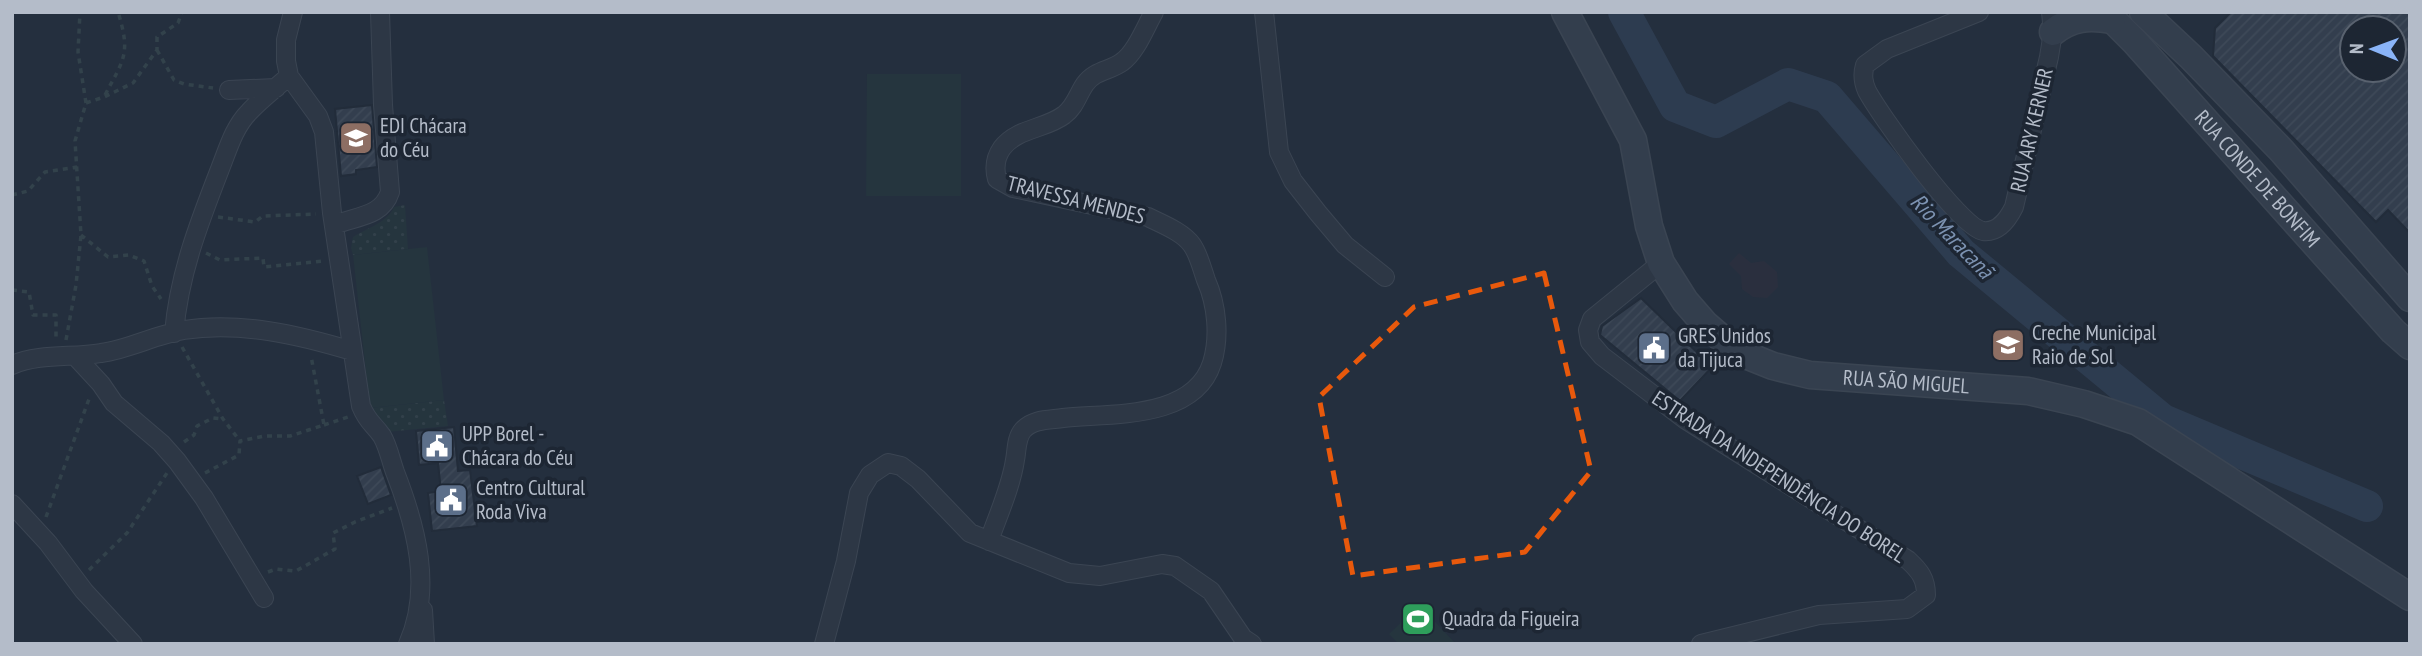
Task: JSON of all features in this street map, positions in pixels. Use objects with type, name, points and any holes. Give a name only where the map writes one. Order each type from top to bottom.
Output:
[{"type":"street","points":[[175,327],[184,267],[234,134],[249,112],[283,82],[286,40],[293,12]]},
{"type":"street","points":[[333,219],[373,212],[387,203],[390,192],[383,105],[380,12]]},
{"type":"street","name":"TRAVESSA MENDES","points":[[989,541],[1015,464],[1018,437],[1024,428],[1039,421],[1129,414],[1160,408],[1187,396],[1208,377],[1216,351],[1217,324],[1210,289],[1192,244],[1148,217],[1013,188],[996,179],[994,166],[1003,147],[1024,132],[1064,116],[1074,106],[1085,83],[1096,73],[1120,64],[1128,57],[1154,12]]},
{"type":"street","points":[[1264,12],[1279,152],[1293,181],[1345,245],[1385,277]]},
{"type":"street","name":"RUA SÃO MIGUEL","points":[[1565,12],[1633,140],[1649,226],[1661,263],[1685,301],[1705,324],[1738,350],[1773,366],[1810,375],[2028,391],[2084,404],[2138,422],[2410,597]]},
{"type":"street","name":"RUA ARY KERNER","points":[[1979,12],[1887,49],[1864,65],[1862,76],[1867,91],[1914,160],[1963,218],[1974,228],[1984,231],[1997,229],[2007,221],[2014,207],[2052,22]]},
{"type":"street","name":"RUA CONDE DE BONFIM","points":[[2143,12],[2191,57],[2281,150],[2410,298]]},
{"type":"street","points":[[2052,22],[2108,16]]},
{"type":"street","name":"RUA CONDE DE BONFIM","points":[[2108,16],[2169,80],[2324,256],[2410,346]]},
{"type":"street","points":[[229,90],[283,82]]},
{"type":"street","points":[[283,82],[318,116],[324,132],[333,219],[363,413],[382,437],[407,503],[419,562],[425,644]]},
{"type":"street","points":[[2324,256],[2365,284],[2376,282],[2390,273]]},
{"type":"street","name":"ESTRADA DA INDEPENDÊNCIA DO BOREL","points":[[1661,263],[1592,319],[1588,330],[1590,342],[1602,356],[1686,420],[1908,561],[1926,582],[1926,595],[1907,609],[1819,615],[1701,644]]},
{"type":"street","points":[[12,365],[115,351],[175,327],[252,329],[352,351]]},
{"type":"street","points":[[65,356],[101,384],[114,402],[173,456],[191,480],[264,598]]},
{"type":"street","points":[[824,644],[846,561],[859,493],[870,475],[888,463],[901,466],[918,479],[970,533],[1069,573],[1100,576],[1162,565],[1175,566],[1211,591],[1243,638],[1252,644]]},
{"type":"street","points":[[12,504],[133,644]]},
{"type":"street","points":[[408,644],[422,593]]},
{"type":"path","points":[[65,356],[76,285],[80,235],[75,141],[86,103],[78,52],[80,12]]},
{"type":"path","points":[[104,97],[125,58],[124,33],[118,12]]},
{"type":"path","points":[[181,12],[178,23],[157,37],[157,50],[174,80],[184,84],[229,90]]},
{"type":"path","points":[[86,103],[133,83],[157,50]]},
{"type":"path","points":[[12,195],[28,191],[45,172],[77,167]]},
{"type":"path","points":[[202,215],[255,222],[263,216],[333,219]]},
{"type":"path","points":[[80,235],[108,257],[129,255],[144,261],[152,286],[223,419],[240,441],[240,455],[191,480]]},
{"type":"path","points":[[191,246],[220,260],[263,258],[264,267],[339,260]]},
{"type":"path","points":[[12,290],[29,292],[33,315],[56,315],[65,356]]},
{"type":"path","points":[[309,340],[324,425]]},
{"type":"path","points":[[39,533],[88,401],[101,384]]},
{"type":"path","points":[[240,441],[265,436],[290,436],[363,413]]},
{"type":"path","points":[[78,583],[127,534],[173,456],[194,435],[197,426],[213,418],[223,419]]},
{"type":"path","points":[[253,579],[275,569],[296,571],[335,549],[334,533],[355,522],[407,503]]},
{"type":"highlighted area","points":[[1544,273],[1591,471],[1525,552],[1353,576],[1319,397],[1414,307]]},
{"type":"shaded area","points":[[1739,253],[1751,263],[1764,261],[1777,272],[1778,287],[1767,298],[1753,297],[1742,289],[1741,276],[1729,264]]},
{"type":"green space","points":[[867,74],[961,74],[961,196],[866,196]]},
{"type":"green space","points":[[405,205],[408,249],[353,255],[353,237],[382,221],[394,207]]},
{"type":"green space","points":[[427,247],[444,400],[370,408],[353,255]]},
{"type":"green space","points":[[444,400],[448,426],[387,432],[370,408]]},
{"type":"green space","name":"Quadra da Figueira","points":[[1419,605],[1456,644],[1399,644],[1389,634]]},
{"type":"building","points":[[2231,12],[2410,12],[2410,233],[2388,210],[2376,222],[2213,56],[2215,28]]},
{"type":"building","points":[[372,105],[377,167],[356,170],[356,174],[341,176],[335,109]]},
{"type":"building","name":"GRES Unidos da Tijuca","points":[[1641,298],[1712,367],[1680,401],[1600,335],[1602,326]]},
{"type":"building","points":[[454,427],[458,471],[470,470],[477,526],[432,531],[428,493],[441,491],[438,463],[419,465],[416,431]]},
{"type":"building","points":[[381,467],[391,495],[368,504],[357,476]]},
{"type":"waterway","name":"Rio Maracanã","points":[[1624,12],[1675,106],[1716,122],[1788,84],[1827,97],[1961,253],[2163,420],[2367,506]]},
{"type":"place","name":"EDI Chácara do Céu","points":[[356,138]]},
{"type":"place","name":"Creche Municipal Raio de Sol","points":[[2008,345]]},
{"type":"place","name":"GRES Unidos da Tijuca","points":[[1654,348]]},
{"type":"place","name":"UPP Borel - Chácara do Céu","points":[[437,446]]},
{"type":"place","name":"Centro Cultural Roda Viva","points":[[451,500]]},
{"type":"place","name":"Quadra da Figueira","points":[[1418,619]]}]
